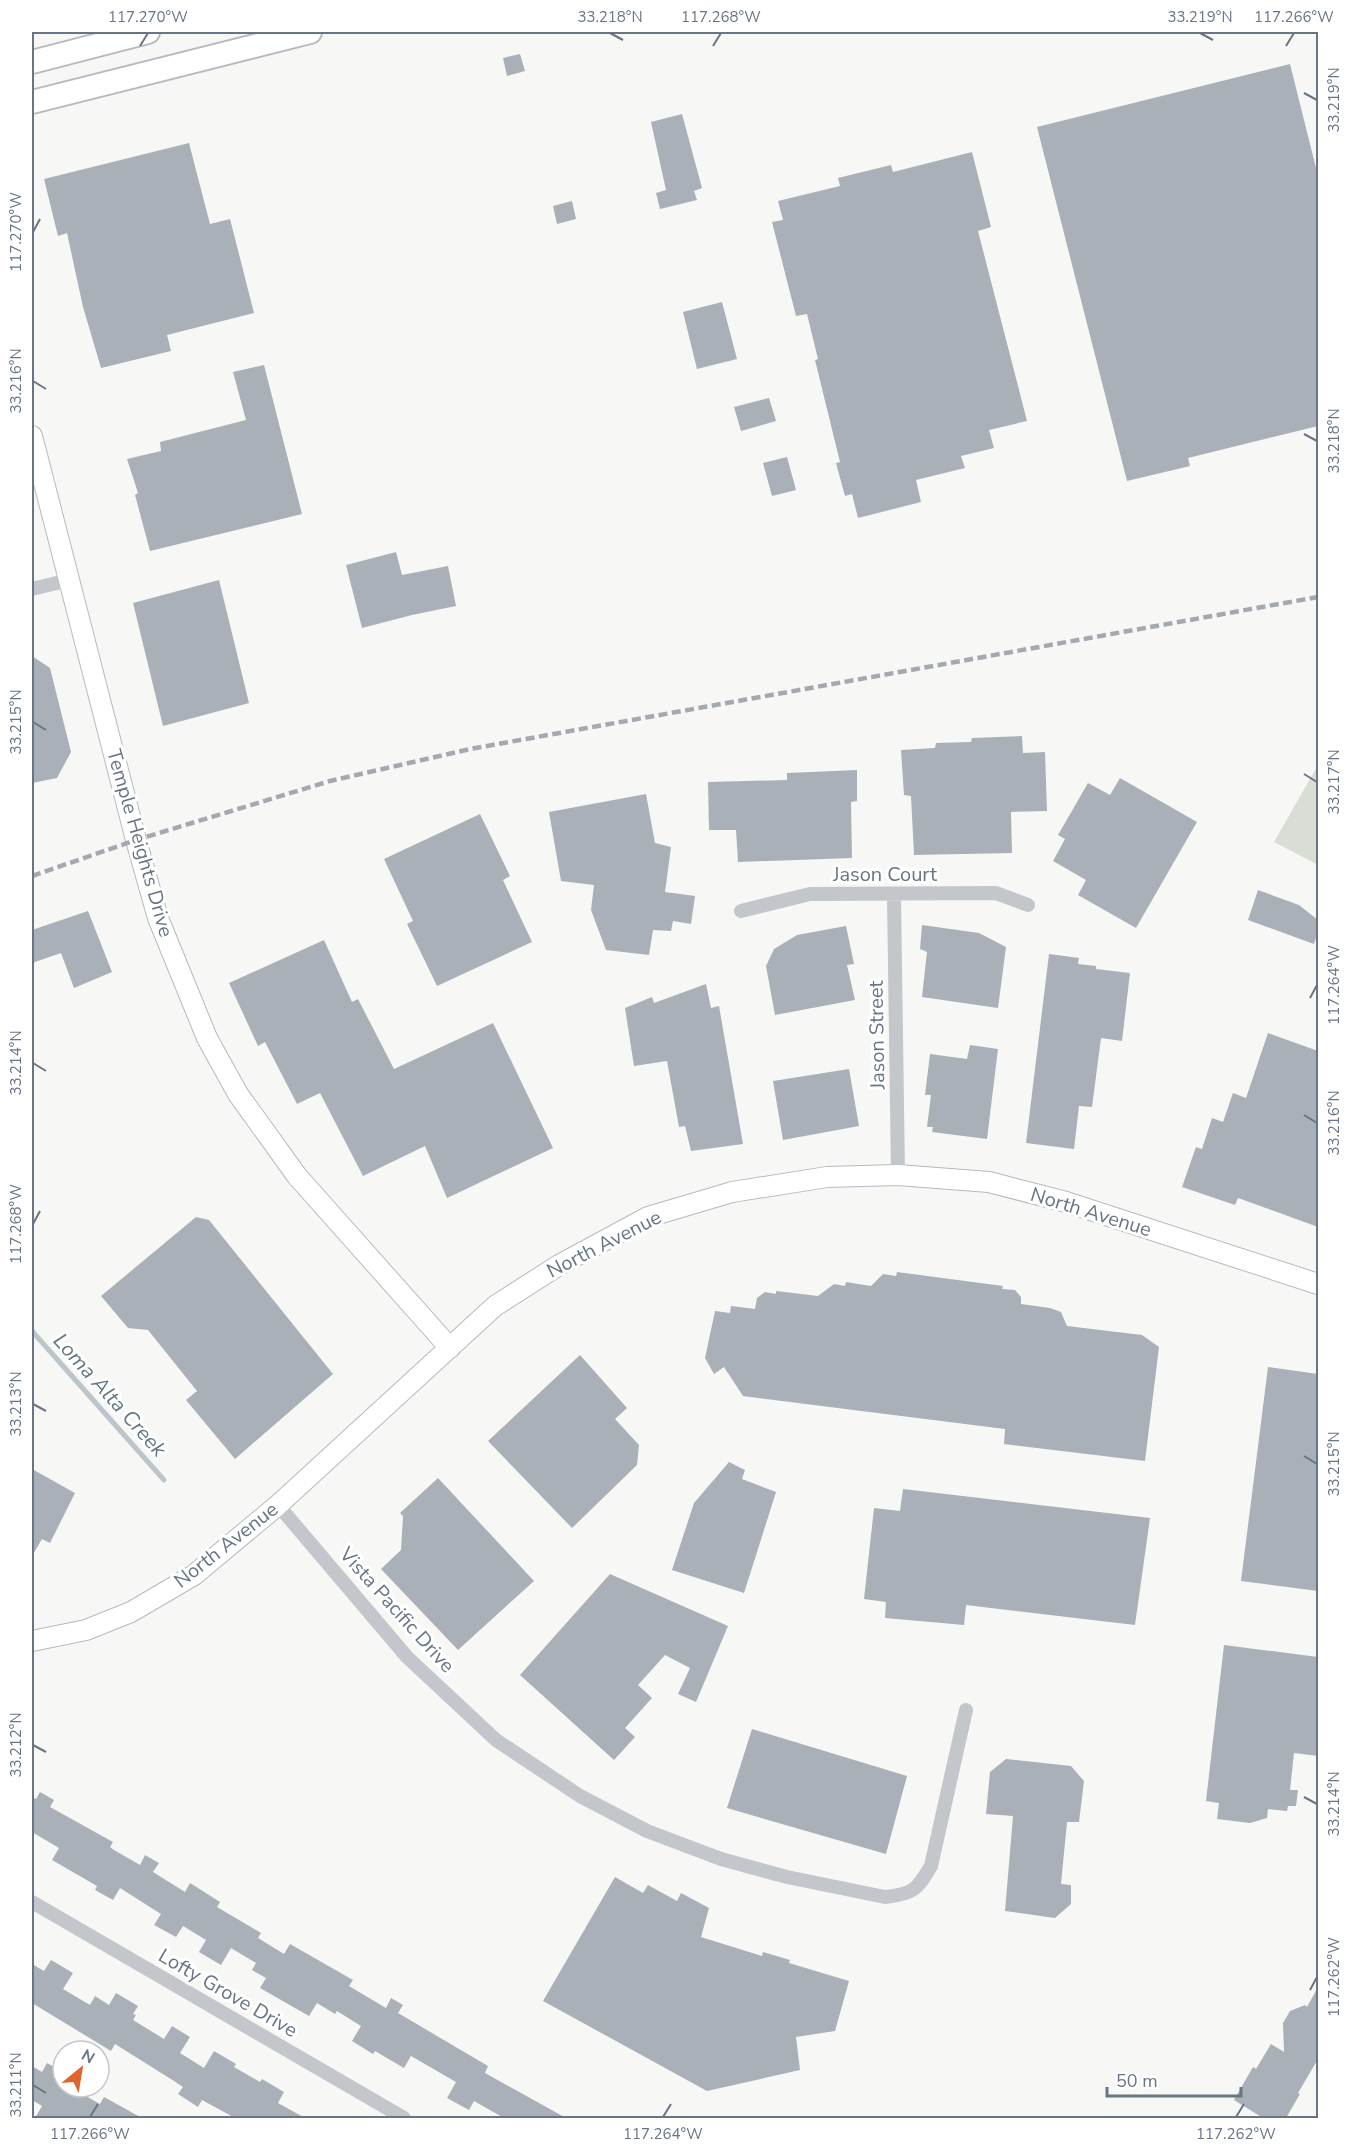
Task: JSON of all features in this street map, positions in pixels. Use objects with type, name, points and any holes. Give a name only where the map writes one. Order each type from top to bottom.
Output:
[{"type":"main road","points":[[32,62],[148,32]]},
{"type":"main road","points":[[32,102],[310,32]]},
{"type":"main road","name":"Temple Heights Drive","points":[[32,436],[158,918],[207,1038],[238,1094],[297,1176],[450,1348]]},
{"type":"main road","name":"North Avenue","points":[[32,1641],[86,1630],[131,1612],[194,1575],[278,1504],[505,1300],[559,1265],[648,1217],[732,1192],[827,1177],[898,1175],[989,1182],[1055,1199],[1318,1284]]},
{"type":"street","points":[[32,589],[69,580]]},
{"type":"street","name":"Jason Court","points":[[741,911],[810,894],[996,893],[1028,905]]},
{"type":"street","name":"Jason Street","points":[[894,895],[898,1175]]},
{"type":"street","name":"Vista Pacific Drive","points":[[278,1504],[407,1657],[496,1740],[580,1796],[647,1831],[721,1859],[787,1877],[885,1897],[901,1895],[919,1886],[931,1866],[966,1710]]},
{"type":"street","name":"Lofty Grove Drive","points":[[32,1902],[404,2118]]},
{"type":"shaded area","points":[[1318,765],[1318,865],[1274,842]]},
{"type":"building","points":[[520,54],[525,71],[507,76],[503,58]]},
{"type":"building","points":[[1290,64],[1318,176],[1318,426],[1188,458],[1190,466],[1127,481],[1037,127]]},
{"type":"building","points":[[682,114],[702,188],[694,191],[697,200],[660,209],[656,193],[666,190],[651,122]]},
{"type":"building","points":[[189,143],[210,224],[230,219],[254,313],[167,335],[171,351],[101,368],[83,307],[67,233],[58,236],[44,179]]},
{"type":"building","points":[[972,152],[991,227],[978,231],[1027,421],[989,430],[994,448],[961,456],[965,468],[916,480],[921,502],[858,518],[852,494],[845,496],[836,463],[840,462],[815,360],[818,359],[807,314],[796,316],[772,222],[783,220],[778,201],[840,186],[838,178],[891,165],[893,172]]},
{"type":"building","points":[[572,201],[576,219],[557,224],[553,206]]},
{"type":"building","points":[[722,302],[737,359],[697,369],[683,312]]},
{"type":"building","points":[[264,365],[302,514],[150,551],[135,495],[138,493],[127,459],[161,451],[160,442],[246,420],[233,372]]},
{"type":"building","points":[[769,398],[776,421],[741,431],[734,407]]},
{"type":"building","points":[[787,457],[796,490],[772,496],[763,463]]},
{"type":"building","points":[[396,552],[402,575],[448,566],[456,606],[362,628],[346,565]]},
{"type":"building","points":[[219,580],[249,703],[163,726],[133,603]]},
{"type":"building","points":[[32,656],[50,668],[71,752],[57,778],[32,783]]},
{"type":"building","points":[[1022,736],[1023,753],[1045,752],[1047,811],[1011,812],[1012,853],[914,855],[911,796],[904,795],[901,750],[935,748],[936,743],[971,742],[972,738]]},
{"type":"building","points":[[857,770],[857,801],[851,802],[852,858],[738,862],[736,830],[709,830],[708,782],[787,780],[787,773]]},
{"type":"building","points":[[1120,778],[1197,822],[1136,928],[1078,895],[1086,880],[1053,861],[1065,839],[1058,835],[1088,783],[1110,795]]},
{"type":"building","points":[[646,794],[655,843],[671,847],[665,892],[695,896],[691,924],[673,921],[671,931],[653,930],[649,955],[606,950],[591,910],[594,885],[561,881],[549,812]]},
{"type":"building","points":[[480,814],[510,876],[503,880],[532,942],[437,986],[407,924],[413,921],[384,859]]},
{"type":"building","points":[[1258,890],[1299,905],[1318,920],[1318,932],[1314,944],[1248,920]]},
{"type":"building","points":[[88,911],[112,972],[74,988],[61,953],[32,963],[32,930]]},
{"type":"building","points":[[922,925],[979,933],[1006,947],[998,1008],[922,997],[927,952],[920,949]]},
{"type":"building","points":[[846,926],[854,964],[847,965],[855,1000],[775,1015],[766,966],[774,949],[797,935]]},
{"type":"building","points":[[324,940],[352,1002],[358,999],[394,1069],[493,1023],[553,1148],[447,1198],[425,1146],[363,1176],[320,1093],[297,1104],[265,1042],[258,1046],[229,983]]},
{"type":"building","points":[[1049,954],[1079,958],[1078,964],[1096,966],[1096,969],[1130,973],[1122,1041],[1101,1038],[1092,1107],[1079,1106],[1074,1149],[1026,1143]]},
{"type":"building","points":[[706,984],[711,1008],[719,1006],[743,1144],[691,1151],[685,1126],[679,1127],[667,1061],[634,1066],[625,1008],[652,997],[654,1003]]},
{"type":"building","points":[[1268,1033],[1318,1051],[1318,1227],[1238,1198],[1235,1205],[1182,1187],[1196,1147],[1202,1149],[1212,1118],[1223,1122],[1233,1093],[1246,1098]]},
{"type":"building","points":[[970,1045],[998,1049],[987,1139],[932,1132],[933,1127],[927,1127],[931,1095],[925,1095],[930,1054],[967,1059]]},
{"type":"building","points":[[849,1069],[859,1126],[783,1140],[773,1081]]},
{"type":"building","points":[[196,1217],[209,1220],[333,1374],[235,1459],[186,1400],[197,1391],[148,1330],[128,1328],[101,1296]]},
{"type":"building","points":[[897,1272],[1003,1286],[1002,1289],[1015,1290],[1021,1297],[1021,1304],[1061,1312],[1067,1326],[1142,1335],[1159,1347],[1145,1461],[1004,1444],[1005,1429],[743,1396],[724,1367],[714,1374],[705,1358],[715,1311],[730,1313],[731,1306],[755,1309],[757,1298],[765,1292],[776,1294],[776,1291],[818,1296],[834,1284],[845,1286],[846,1282],[871,1286],[883,1274],[896,1276]]},
{"type":"building","points":[[580,1355],[627,1408],[615,1419],[639,1445],[637,1465],[572,1528],[488,1441]]},
{"type":"building","points":[[1268,1367],[1318,1374],[1318,1591],[1241,1581]]},
{"type":"building","points":[[729,1462],[745,1470],[742,1479],[776,1492],[744,1593],[672,1570],[694,1503]]},
{"type":"building","points":[[32,1469],[75,1493],[50,1543],[42,1539],[32,1556]]},
{"type":"building","points":[[438,1478],[534,1581],[458,1650],[381,1569],[401,1550],[403,1516],[400,1513]]},
{"type":"building","points":[[903,1489],[1150,1518],[1135,1625],[966,1605],[964,1625],[885,1618],[886,1602],[864,1599],[874,1508],[900,1511]]},
{"type":"building","points":[[610,1574],[728,1626],[696,1702],[678,1694],[690,1668],[665,1655],[638,1685],[652,1698],[625,1728],[635,1737],[614,1760],[520,1675]]},
{"type":"building","points":[[1224,1645],[1318,1657],[1318,1756],[1294,1753],[1290,1790],[1298,1790],[1296,1806],[1288,1806],[1287,1811],[1268,1809],[1267,1818],[1250,1823],[1217,1819],[1219,1803],[1206,1801]]},
{"type":"building","points":[[752,1729],[907,1776],[886,1854],[727,1808]]},
{"type":"building","points":[[1006,1759],[1071,1766],[1084,1781],[1079,1822],[1067,1822],[1061,1884],[1071,1885],[1071,1904],[1055,1918],[1005,1911],[1013,1816],[986,1814],[990,1772]]},
{"type":"building","points":[[40,1792],[54,1800],[50,1807],[113,1842],[110,1847],[114,1850],[140,1865],[145,1855],[159,1863],[153,1872],[185,1892],[190,1883],[220,1902],[217,1907],[261,1933],[258,1938],[284,1954],[290,1944],[353,1980],[349,1986],[386,2008],[391,1998],[403,2005],[398,2013],[488,2066],[485,2073],[566,2118],[504,2118],[474,2101],[469,2110],[447,2098],[456,2082],[411,2056],[404,2068],[375,2051],[373,2054],[352,2041],[361,2026],[337,2011],[335,2014],[317,2003],[309,2016],[260,1988],[266,1978],[252,1970],[256,1963],[231,1948],[221,1965],[199,1952],[206,1940],[183,1926],[176,1937],[154,1925],[161,1914],[120,1888],[113,1900],[95,1890],[97,1886],[52,1860],[59,1848],[32,1832],[32,1797],[36,1799]]},
{"type":"building","points":[[615,1877],[643,1893],[648,1885],[677,1901],[681,1893],[709,1908],[701,1937],[762,1956],[763,1952],[790,1960],[789,1963],[849,1981],[835,2031],[796,2037],[800,2070],[707,2091],[543,2001]]},
{"type":"building","points":[[51,1960],[73,1973],[63,1989],[90,2005],[95,1996],[109,2005],[116,1993],[138,2006],[133,2014],[136,2015],[133,2020],[164,2039],[172,2026],[190,2037],[180,2053],[204,2068],[214,2051],[236,2064],[234,2067],[284,2092],[278,2103],[305,2118],[235,2118],[202,2100],[198,2107],[178,2094],[183,2087],[115,2044],[111,2051],[111,2039],[91,2039],[32,2003],[32,1964],[44,1971]]},
{"type":"building","points":[[1318,1987],[1318,2059],[1286,2118],[1263,2118],[1234,2100],[1253,2067],[1256,2069],[1271,2044],[1284,2052],[1283,2023],[1290,2011],[1305,2005],[1307,2007]]},
{"type":"building","points":[[47,2063],[51,2065],[51,2099],[91,2099],[100,2104],[103,2099],[108,2099],[142,2118],[35,2118],[42,2106],[32,2100],[32,2066],[42,2072]]},
{"type":"waterway","name":"Loma Alta Creek","points":[[32,1331],[164,1480]]},
{"type":"railway","points":[[32,876],[136,840],[330,781],[470,749],[1318,597]]}]
